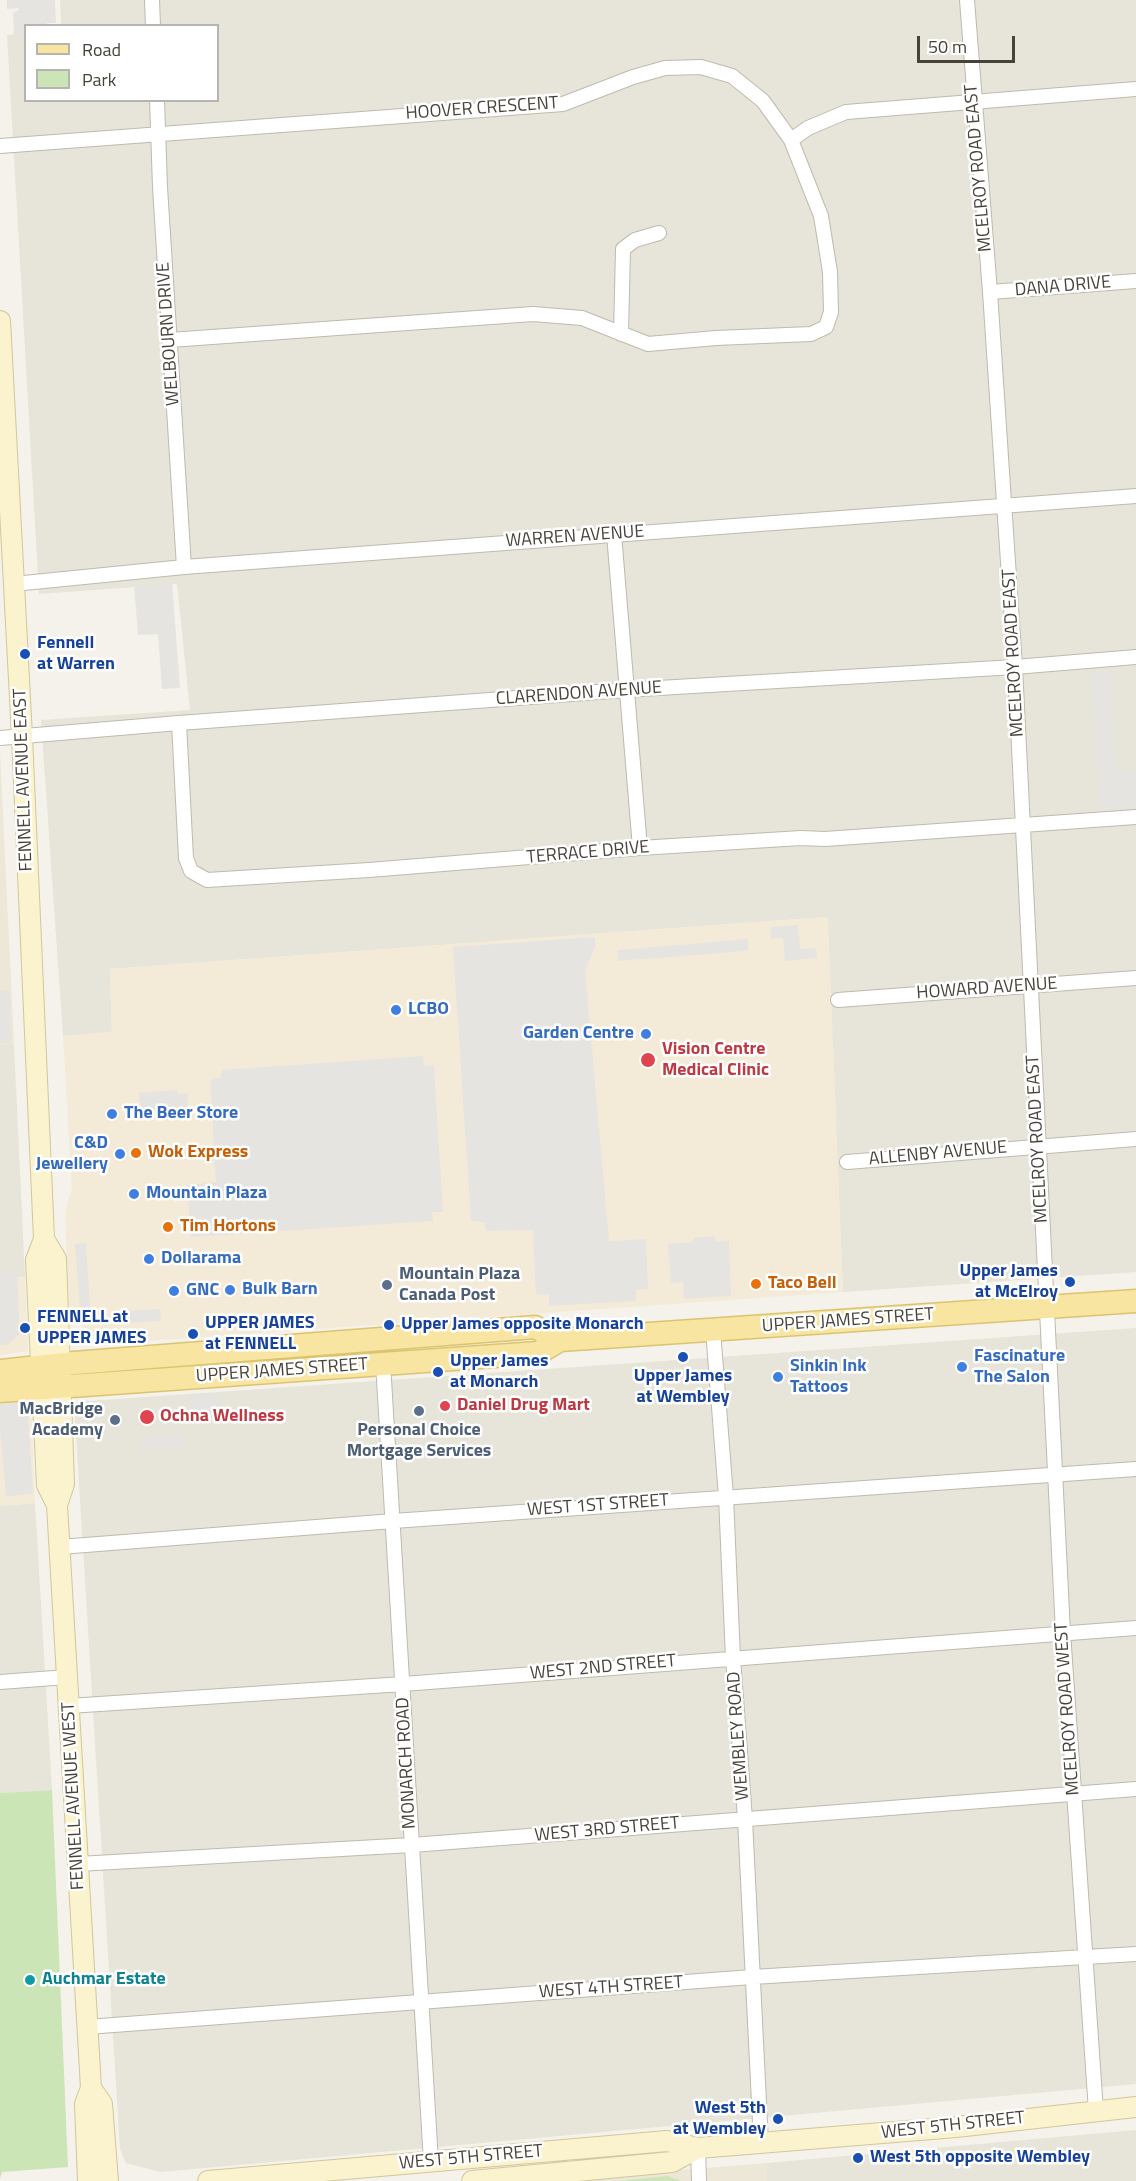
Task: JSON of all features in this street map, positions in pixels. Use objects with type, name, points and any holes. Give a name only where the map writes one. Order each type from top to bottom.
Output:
[{"type":"main road","name":"FENNELL AVENUE EAST","points":[[0,332],[6,525],[14,584],[44,1239],[56,1259],[51,1376]]},
{"type":"main road","name":"UPPER JAMES STREET","points":[[0,1371],[51,1376],[383,1363],[538,1353],[560,1340],[1136,1301]]},
{"type":"main road","name":"UPPER JAMES STREET","points":[[0,1391],[51,1376],[535,1327],[560,1340]]},
{"type":"main road","name":"FENNELL AVENUE WEST","points":[[51,1376],[47,1485],[57,1505],[68,1677],[91,2088],[85,2104],[88,2181]]},
{"type":"main road","name":"FENNELL AVENUE WEST","points":[[91,2088],[102,2104],[108,2181]]},
{"type":"main road","name":"WEST 5TH STREET","points":[[208,2181],[667,2141],[698,2148],[761,2143],[956,2127],[1136,2107]]},
{"type":"main road","name":"WEST 5TH STREET","points":[[472,2181],[672,2162],[698,2148]]},
{"type":"street","points":[[152,0],[153,24]]},
{"type":"street","name":"MCELROY ROAD EAST","points":[[967,0],[990,292],[1015,667],[1045,1307]]},
{"type":"street","name":"HOOVER CRESCENT","points":[[0,146],[563,104],[633,77],[665,68],[701,67],[732,76],[763,101],[791,140],[820,216],[830,272],[831,312],[826,327],[811,334],[716,338],[648,344],[582,318],[533,314],[170,340]]},
{"type":"street","points":[[791,140],[808,128],[846,112],[1136,89]]},
{"type":"street","name":"WELBOURN DRIVE","points":[[157,102],[184,567]]},
{"type":"street","points":[[621,334],[624,249],[635,240],[659,233]]},
{"type":"street","name":"DANA DRIVE","points":[[990,292],[1136,281]]},
{"type":"street","name":"WARREN AVENUE","points":[[14,584],[184,567],[1136,496]]},
{"type":"street","points":[[614,534],[625,690],[640,848]]},
{"type":"street","name":"CLARENDON AVENUE","points":[[0,738],[625,690],[1015,667],[1136,657]]},
{"type":"street","name":"TERRACE DRIVE","points":[[179,723],[186,858],[191,871],[207,880],[369,870],[640,848],[801,838],[825,839],[1136,817]]},
{"type":"street","name":"HOWARD AVENUE","points":[[838,1000],[1136,978]]},
{"type":"street","name":"ALLENBY AVENUE","points":[[847,1162],[1136,1139]]},
{"type":"street","name":"MCELROY ROAD WEST","points":[[1045,1307],[1073,1793],[1096,2111]]},
{"type":"street","name":"WEMBLEY ROAD","points":[[713,1330],[726,1497],[761,2143]]},
{"type":"street","name":"MONARCH ROAD","points":[[383,1363],[431,2162]]},
{"type":"street","name":"WEST 1ST STREET","points":[[60,1547],[393,1521],[1136,1469]]},
{"type":"street","name":"WEST 2ND STREET","points":[[69,1706],[403,1684],[1136,1628]]},
{"type":"street","points":[[0,1682],[68,1677]]},
{"type":"street","name":"WEST 3RD STREET","points":[[78,1864],[412,1845],[1136,1790]]},
{"type":"street","name":"WEST 4TH STREET","points":[[87,2027],[752,1977],[1084,1959],[1136,1954]]},
{"type":"street","points":[[698,2148],[699,2181]]},
{"type":"shaded area","points":[[7,0],[55,0],[56,23],[24,24],[24,35],[14,35],[13,13],[19,10],[18,8],[7,9]]},
{"type":"shaded area","points":[[60,0],[1136,0],[1136,1272],[843,1292],[827,917],[110,969],[112,1032],[63,1036],[41,720],[190,710],[177,584],[39,594],[7,35],[24,33],[24,102],[219,102],[219,24],[61,24]]},
{"type":"shaded area","points":[[172,583],[180,688],[162,689],[158,634],[138,635],[134,586]]},
{"type":"shaded area","points":[[1110,671],[1115,772],[1136,772],[1136,807],[1100,810],[1092,672]]},
{"type":"shaded area","points":[[0,753],[14,1045],[0,1045]]},
{"type":"shaded area","points":[[828,917],[843,1292],[103,1344],[69,1314],[65,1212],[72,1188],[63,1036],[112,1032],[110,969]]},
{"type":"shaded area","points":[[798,925],[800,949],[816,948],[817,958],[785,961],[783,938],[771,939],[770,927]]},
{"type":"shaded area","points":[[595,937],[595,947],[585,970],[609,1241],[646,1239],[648,1289],[636,1290],[636,1301],[549,1306],[549,1294],[536,1295],[533,1230],[486,1231],[485,1222],[471,1221],[453,947]]},
{"type":"shaded area","points":[[748,939],[748,951],[618,961],[617,950]]},
{"type":"shaded area","points":[[0,991],[10,991],[11,1043],[0,1043]]},
{"type":"shaded area","points":[[0,1045],[14,1045],[25,1277],[0,1279]]},
{"type":"shaded area","points":[[423,1056],[424,1066],[434,1065],[443,1212],[432,1212],[433,1221],[191,1237],[187,1185],[216,1182],[210,1079],[221,1078],[221,1070]]},
{"type":"shaded area","points":[[177,1090],[178,1094],[187,1093],[188,1107],[176,1108],[177,1119],[156,1121],[155,1109],[141,1110],[139,1093]]},
{"type":"shaded area","points":[[715,1236],[716,1241],[729,1240],[731,1296],[684,1299],[683,1282],[671,1283],[668,1244],[693,1242],[693,1238]]},
{"type":"shaded area","points":[[86,1243],[91,1321],[81,1321],[75,1244]]},
{"type":"shaded area","points":[[17,1272],[20,1334],[7,1345],[0,1345],[0,1273]]},
{"type":"shaded area","points":[[25,1277],[28,1351],[0,1355],[0,1279]]},
{"type":"shaded area","points":[[160,1309],[161,1321],[125,1323],[125,1311]]},
{"type":"shaded area","points":[[1136,1328],[1136,2084],[160,2172],[126,2163],[120,2149],[74,1402]]},
{"type":"shaded area","points":[[218,1393],[219,1414],[191,1416],[190,1395]]},
{"type":"shaded area","points":[[31,1401],[35,1503],[0,1506],[0,1403]]},
{"type":"shaded area","points":[[15,1403],[28,1413],[33,1493],[6,1497],[0,1404]]},
{"type":"shaded area","points":[[182,1435],[183,1447],[141,1449],[140,1438]]},
{"type":"shaded area","points":[[35,1503],[52,1790],[0,1793],[0,1506]]},
{"type":"shaded area","points":[[1136,2130],[1136,2181],[767,2181],[767,2163]]},
{"type":"shaded area","points":[[767,2163],[767,2181],[545,2181],[558,2180]]},
{"type":"green space","name":"Auchmar Estate","points":[[52,1790],[68,2167],[2,2172],[0,2179],[0,1793]]},
{"type":"green space","points":[[668,2176],[681,2181],[617,2181]]},
{"type":"place","name":"Fennell at Warren","points":[[25,654]]},
{"type":"place","name":"LCBO","points":[[396,1010]]},
{"type":"place","name":"Garden Centre","points":[[646,1034]]},
{"type":"place","name":"Vision Centre Medical Clinic","points":[[648,1060]]},
{"type":"place","name":"The Beer Store","points":[[112,1114]]},
{"type":"place","name":"Wok Express","points":[[136,1153]]},
{"type":"place","name":"C&D Jewellery","points":[[120,1154]]},
{"type":"place","name":"Mountain Plaza","points":[[134,1194]]},
{"type":"place","name":"Tim Hortons","points":[[168,1227]]},
{"type":"place","name":"Dollarama","points":[[149,1259]]},
{"type":"place","name":"Upper James at McElroy","points":[[1070,1282]]},
{"type":"place","name":"Taco Bell","points":[[756,1284]]},
{"type":"place","name":"Mountain Plaza Canada Post","points":[[387,1285]]},
{"type":"place","name":"Bulk Barn","points":[[230,1290]]},
{"type":"place","name":"GNC","points":[[174,1291]]},
{"type":"place","name":"Upper James opposite Monarch","points":[[389,1325]]},
{"type":"place","name":"FENNELL at UPPER JAMES","points":[[25,1328]]},
{"type":"place","name":"UPPER JAMES at FENNELL","points":[[193,1334]]},
{"type":"place","name":"Upper James at Wembley","points":[[683,1357]]},
{"type":"place","name":"Fascinature The Salon","points":[[962,1367]]},
{"type":"place","name":"Upper James at Monarch","points":[[438,1372]]},
{"type":"place","name":"Sinkin Ink Tattoos","points":[[778,1377]]},
{"type":"place","name":"Daniel Drug Mart","points":[[445,1406]]},
{"type":"place","name":"Personal Choice Mortgage Services","points":[[419,1411]]},
{"type":"place","name":"Ochna Wellness","points":[[147,1417]]},
{"type":"place","name":"MacBridge Academy","points":[[115,1420]]},
{"type":"place","name":"Auchmar Estate","points":[[30,1980]]},
{"type":"place","name":"West 5th at Wembley","points":[[778,2119]]},
{"type":"place","name":"West 5th opposite Wembley","points":[[858,2158]]}]
